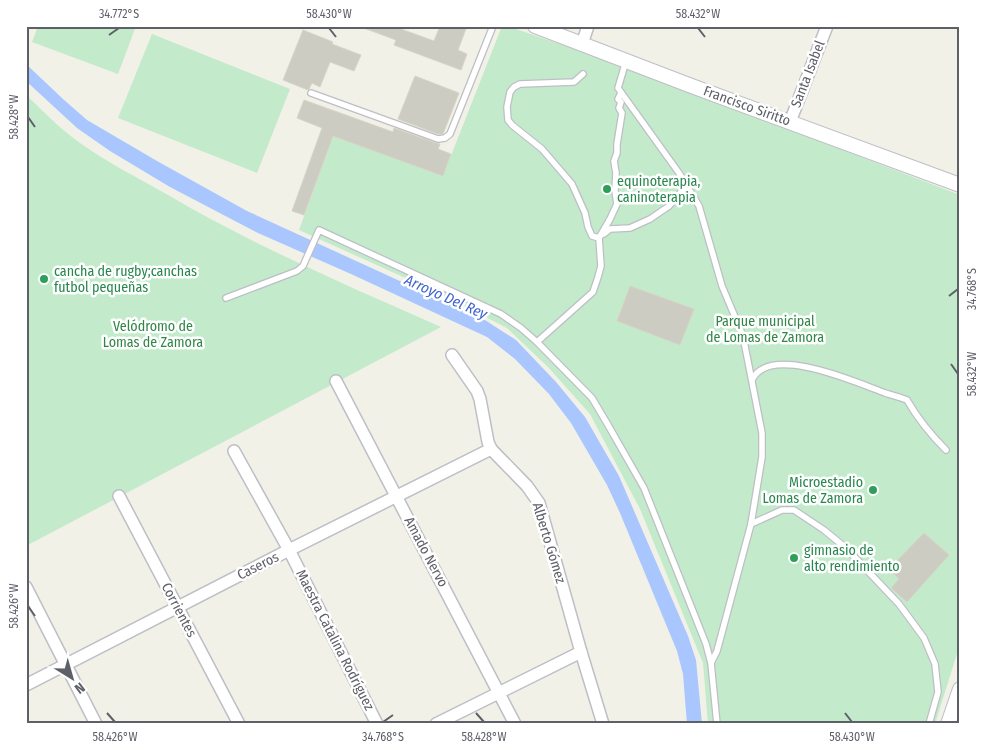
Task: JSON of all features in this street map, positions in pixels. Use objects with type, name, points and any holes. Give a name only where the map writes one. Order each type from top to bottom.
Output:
[{"type":"street","name":"Francisco Siritto","points":[[535,26],[960,185]]},
{"type":"street","points":[[582,44],[588,26]]},
{"type":"street","name":"Santa Isabel","points":[[790,122],[827,26]]},
{"type":"street","name":"Alberto Gómez","points":[[452,355],[480,398],[491,449],[527,486],[539,503],[603,724]]},
{"type":"street","name":"Amado Nervo","points":[[336,381],[515,724]]},
{"type":"street","name":"Caseros","points":[[26,685],[491,449]]},
{"type":"street","name":"Maestra Catalina Rodríguez","points":[[234,452],[289,550],[377,724]]},
{"type":"street","name":"Corrientes","points":[[119,496],[239,724]]},
{"type":"street","points":[[26,587],[96,724]]},
{"type":"street","points":[[436,724],[581,652]]},
{"type":"street","points":[[952,723],[960,689]]},
{"type":"lane","points":[[311,93],[438,139],[445,138],[450,134],[493,26]]},
{"type":"lane","points":[[626,61],[618,88],[700,206],[722,286],[743,336],[761,424],[762,457],[752,524],[717,651],[711,663]]},
{"type":"lane","points":[[583,74],[574,82],[520,84],[514,87],[510,92],[507,107],[508,120],[542,149],[572,184],[592,236],[599,238]]},
{"type":"lane","points":[[538,342],[592,292],[598,277],[601,266],[599,238],[617,204],[614,161],[617,154],[622,113],[618,108],[621,102],[618,99],[622,93]]},
{"type":"lane","points":[[599,238],[610,229],[630,228],[650,219],[669,206],[687,185]]},
{"type":"lane","points":[[226,298],[298,271],[303,266],[319,230],[494,310],[538,342],[592,398],[638,477],[706,644],[711,663],[717,724]]},
{"type":"lane","points":[[752,380],[761,369],[780,364],[817,369],[870,386],[884,393],[907,400],[930,434],[946,450]]},
{"type":"lane","points":[[752,524],[782,510],[794,510],[824,530],[846,548],[899,604],[924,638],[935,664],[938,692],[928,724]]},
{"type":"green space","points":[[38,26],[136,26],[118,74],[32,42]]},
{"type":"green space","name":"Parque municipal de Lomas de Zamora","points":[[502,26],[507,26],[624,66],[960,195],[960,644],[935,724],[708,724],[703,663],[640,509],[590,414],[548,367],[507,328],[441,294],[299,230],[333,136],[443,176]]},
{"type":"green space","points":[[152,34],[290,89],[257,173],[118,118]]},
{"type":"green space","name":"Velódromo de Lomas de Zamora","points":[[26,95],[80,143],[123,170],[201,214],[302,265],[441,327],[26,546]]},
{"type":"water","points":[[26,64],[87,120],[157,161],[247,211],[485,320],[516,340],[556,382],[585,417],[619,476],[688,636],[696,660],[702,724],[687,724],[683,674],[677,651],[607,485],[571,423],[549,394],[515,359],[487,337],[258,233],[170,187],[110,151],[77,128],[26,81]]},
{"type":"building","points":[[361,26],[402,26],[401,29],[434,41],[440,26],[467,26],[458,50],[467,54],[461,70],[394,45],[396,40]]},
{"type":"building","points":[[303,30],[361,55],[354,71],[330,62],[320,87],[312,83],[308,90],[283,80]]},
{"type":"building","points":[[415,76],[459,93],[443,134],[438,134],[398,119]]},
{"type":"building","points":[[304,100],[393,132],[394,128],[440,144],[438,149],[451,154],[443,176],[333,136],[304,215],[292,211],[322,128],[297,118]]},
{"type":"building","points":[[630,286],[694,309],[680,345],[617,321]]},
{"type":"building","points":[[924,533],[949,555],[907,602],[891,588],[899,579],[889,569]]},
{"type":"place","name":"equinoterapia, caninoterapia","points":[[607,189]]},
{"type":"place","name":"cancha de rugby;canchas futbol pequeñas","points":[[44,279]]},
{"type":"place","name":"Microestadio Lomas de Zamora","points":[[873,490]]},
{"type":"place","name":"gimnasio de alto rendimiento","points":[[794,558]]},
{"type":"water label","name":"Arroyo Del Rey","points":[[446,297]]}]
